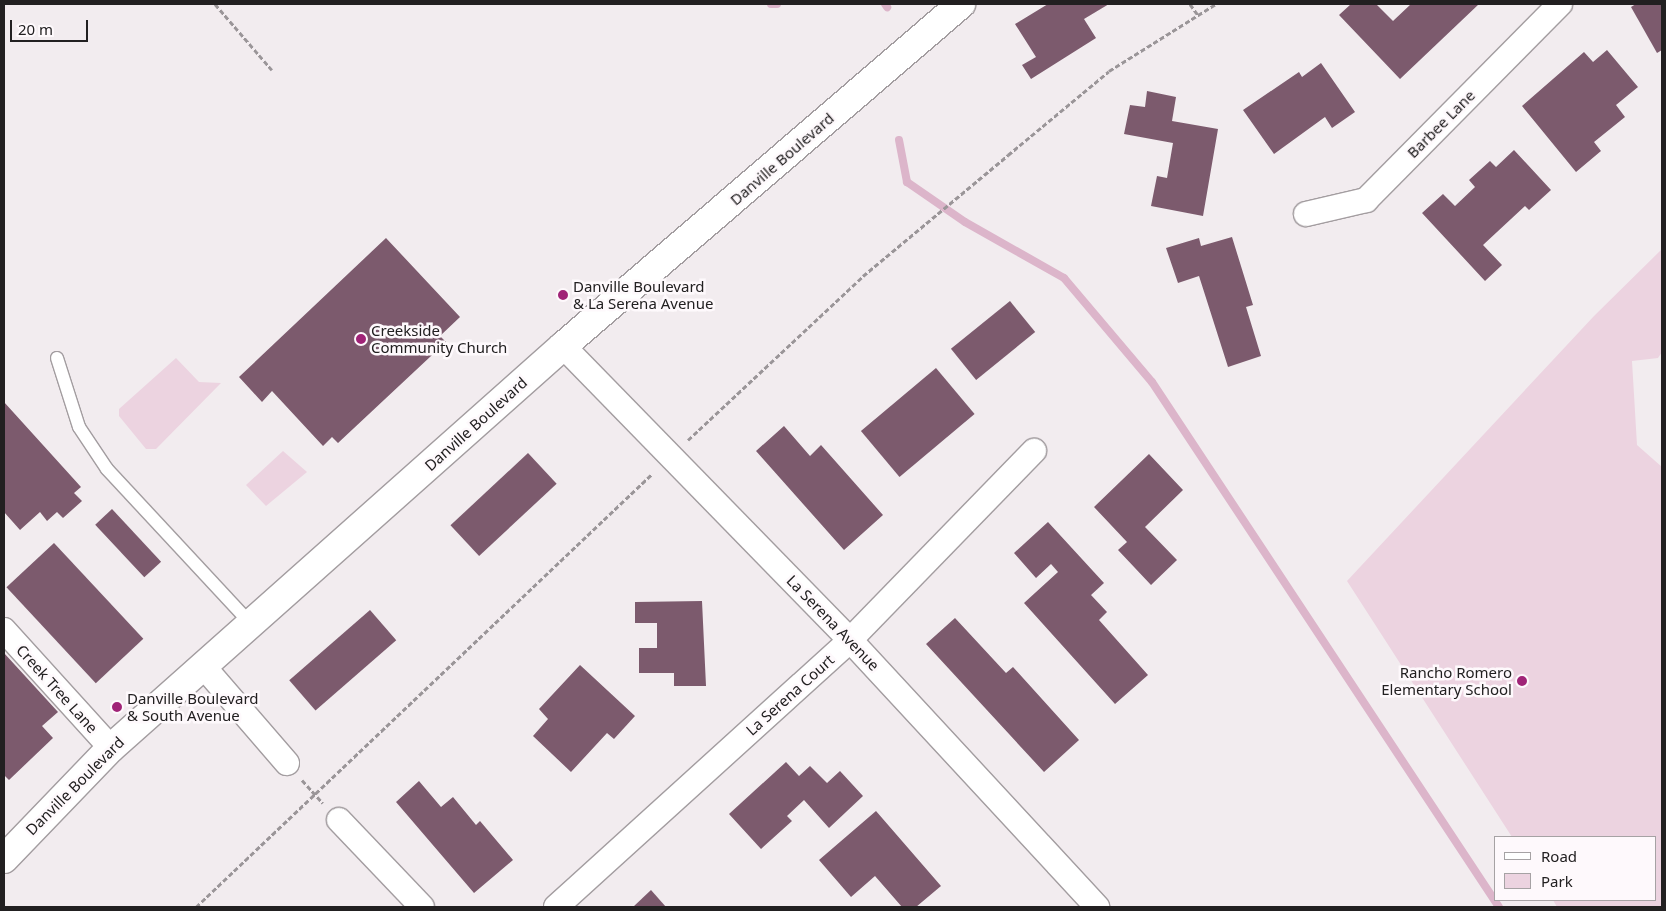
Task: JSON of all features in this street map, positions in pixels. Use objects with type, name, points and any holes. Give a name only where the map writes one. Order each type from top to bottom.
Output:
[{"type":"main road","name":"Danville Boulevard","points":[[4,859],[111,748],[252,625],[563,346],[961,4]]},
{"type":"street","name":"Barbee Lane","points":[[1306,214],[1366,200],[1560,4]]},
{"type":"street","name":"La Serena Avenue","points":[[563,346],[850,640],[1097,907]]},
{"type":"street","name":"La Serena Court","points":[[556,907],[850,640],[1034,450]]},
{"type":"street","name":"Creek Tree Lane","points":[[4,630],[111,748]]},
{"type":"street","points":[[204,667],[287,763]]},
{"type":"street","points":[[338,820],[422,907]]},
{"type":"lane","points":[[56,358],[79,427],[107,469],[252,625]]},
{"type":"path","points":[[215,4],[272,70]]},
{"type":"path","points":[[1190,4],[1198,15]]},
{"type":"path","points":[[196,907],[863,276],[1109,71],[1216,4]]},
{"type":"path","points":[[287,763],[338,820]]},
{"type":"green space","name":"Rancho Romero Elementary School","points":[[1662,249],[1662,352],[1658,358],[1632,361],[1637,445],[1662,467],[1662,907],[1557,907],[1554,901],[1656,901],[1656,836],[1511,836],[1347,581],[1594,316]]},
{"type":"green space","points":[[176,358],[199,382],[221,383],[156,449],[146,449],[119,416],[119,409]]},
{"type":"green space","points":[[283,451],[307,472],[266,506],[246,485]]},
{"type":"building","points":[[1048,4],[1109,4],[1084,19],[1096,38],[1031,79],[1022,65],[1036,57],[1015,24]]},
{"type":"building","points":[[1351,4],[1376,4],[1393,21],[1411,4],[1479,4],[1400,79],[1339,15]]},
{"type":"building","points":[[1636,4],[1662,4],[1662,50],[1657,53],[1631,7]]},
{"type":"building","points":[[1607,50],[1638,87],[1616,105],[1625,117],[1594,142],[1601,151],[1576,172],[1522,106],[1584,52],[1593,62]]},
{"type":"building","points":[[1321,63],[1355,112],[1332,128],[1325,117],[1274,154],[1243,110],[1299,72],[1302,77]]},
{"type":"building","points":[[1147,91],[1176,97],[1172,121],[1218,129],[1203,216],[1151,206],[1157,176],[1167,178],[1173,143],[1124,134],[1130,105],[1145,107]]},
{"type":"building","points":[[1514,150],[1551,190],[1529,210],[1525,206],[1483,245],[1502,265],[1485,281],[1422,213],[1443,194],[1455,206],[1475,187],[1469,180],[1490,161],[1496,167]]},
{"type":"building","points":[[1232,237],[1253,305],[1246,307],[1261,356],[1228,367],[1199,276],[1178,283],[1166,248],[1199,238],[1201,246]]},
{"type":"building","name":"Creekside Community Church","points":[[386,238],[460,317],[440,336],[446,342],[338,443],[332,437],[323,446],[272,391],[262,402],[239,377]]},
{"type":"building","points":[[1010,301],[1035,332],[976,380],[951,349]]},
{"type":"building","points":[[936,368],[975,414],[899,477],[861,431]]},
{"type":"building","points":[[4,402],[81,487],[74,493],[82,501],[63,518],[57,512],[47,521],[40,512],[20,530],[4,512]]},
{"type":"building","points":[[784,426],[810,456],[821,445],[883,515],[844,550],[756,451]]},
{"type":"building","points":[[528,453],[557,484],[479,556],[450,525]]},
{"type":"building","points":[[1149,454],[1183,490],[1145,527],[1177,560],[1151,585],[1118,550],[1127,542],[1094,507]]},
{"type":"building","points":[[112,509],[161,562],[144,577],[95,525]]},
{"type":"building","points":[[1048,522],[1104,583],[1091,595],[1107,612],[1099,620],[1148,675],[1115,704],[1024,603],[1058,572],[1051,564],[1036,578],[1014,553]]},
{"type":"building","points":[[54,543],[143,639],[96,683],[6,587]]},
{"type":"building","points":[[702,601],[706,686],[674,686],[674,673],[639,673],[639,648],[657,648],[657,623],[635,623],[635,602]]},
{"type":"building","points":[[370,610],[396,640],[315,710],[289,680]]},
{"type":"building","points":[[955,618],[1006,673],[1013,667],[1079,740],[1044,772],[926,644]]},
{"type":"building","points":[[4,653],[58,712],[42,726],[53,738],[9,780],[4,775]]},
{"type":"building","points":[[580,665],[635,716],[614,739],[607,733],[571,772],[533,736],[548,719],[539,709]]},
{"type":"building","points":[[786,762],[799,776],[810,766],[827,783],[840,771],[863,796],[829,828],[804,800],[787,816],[792,821],[761,849],[729,814]]},
{"type":"building","points":[[419,781],[441,807],[453,797],[476,825],[480,821],[513,860],[474,893],[396,802]]},
{"type":"building","points":[[876,811],[941,886],[916,907],[902,907],[875,876],[851,897],[819,860]]},
{"type":"building","points":[[651,890],[666,907],[633,907]]},
{"type":"waterway","points":[[771,4],[777,4]]},
{"type":"waterway","points":[[899,140],[907,182],[965,222],[1064,278],[1152,382],[1494,899]]},
{"type":"waterway","points":[[1495,901],[1499,907]]},
{"type":"place","name":"Danville Boulevard & La Serena Avenue","points":[[563,295]]},
{"type":"place","name":"Creekside Community Church","points":[[361,339]]},
{"type":"place","name":"Rancho Romero Elementary School","points":[[1522,681]]},
{"type":"place","name":"Danville Boulevard & South Avenue","points":[[117,707]]}]
